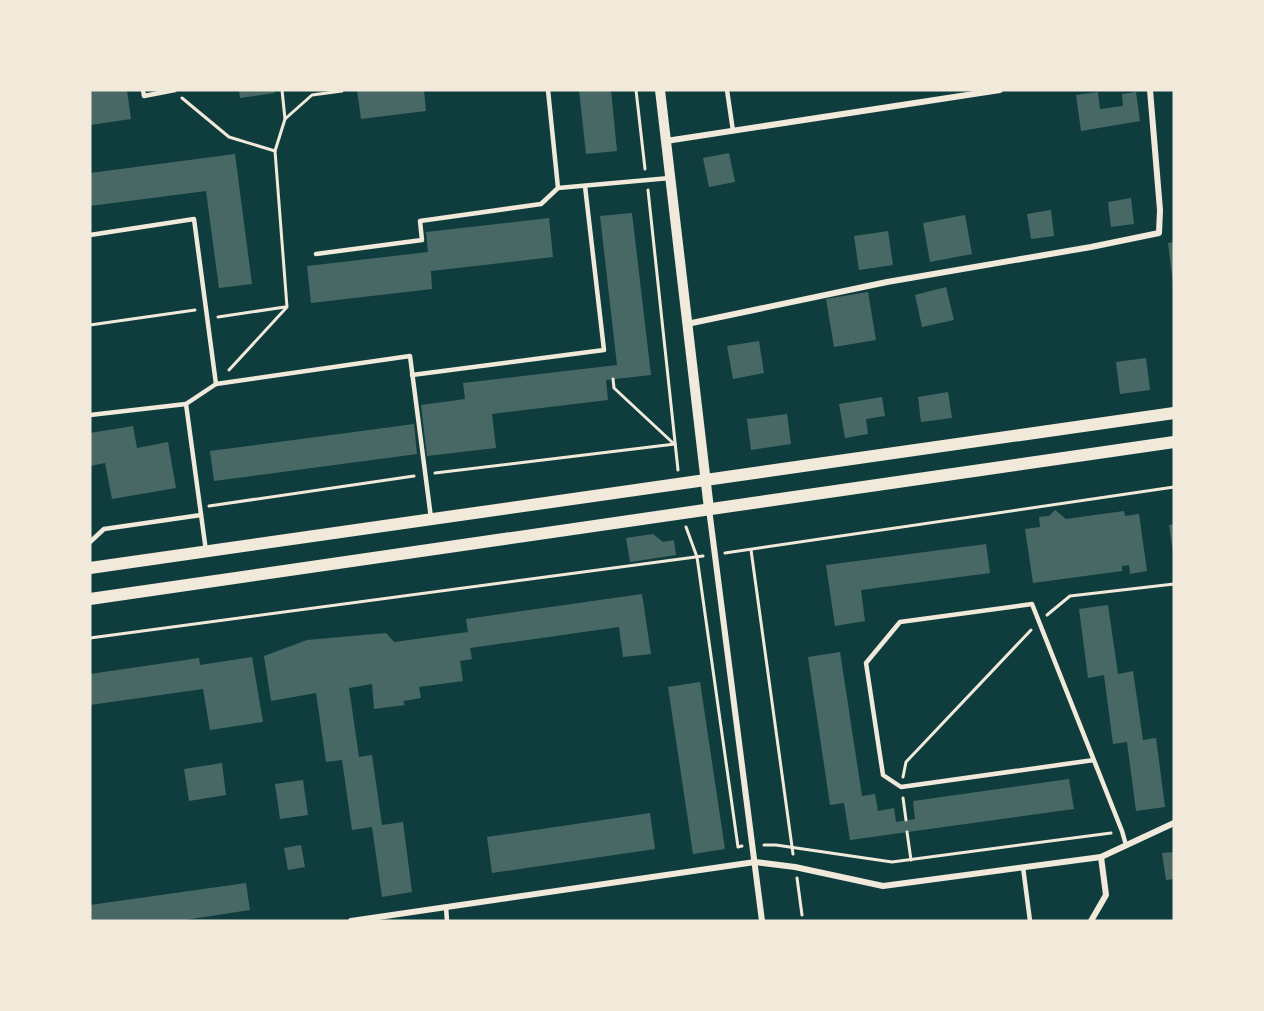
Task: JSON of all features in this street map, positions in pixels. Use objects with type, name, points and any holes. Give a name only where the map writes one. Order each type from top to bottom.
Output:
[{"type":"main road","points":[[90,568],[1174,413]]},
{"type":"main road","points":[[90,599],[1174,442]]},
{"type":"street","points":[[660,90],[714,555],[762,921]]},
{"type":"street","points":[[666,141],[1000,90]]},
{"type":"street","points":[[687,324],[886,282],[1159,233],[1158,178],[1150,90]]},
{"type":"street","points":[[351,921],[755,862],[795,867],[883,886],[1101,856],[1174,823]]},
{"type":"street","points":[[1091,921],[1106,895],[1101,856]]},
{"type":"lane","points":[[143,90],[144,96],[174,91]]},
{"type":"lane","points":[[549,90],[558,188]]},
{"type":"lane","points":[[727,90],[733,131]]},
{"type":"lane","points":[[316,254],[422,240],[420,221],[541,204],[558,188],[670,178]]},
{"type":"lane","points":[[412,375],[604,350],[585,186]]},
{"type":"lane","points":[[90,235],[194,219],[216,384]]},
{"type":"lane","points":[[90,415],[186,404],[216,384],[410,356],[431,518]]},
{"type":"lane","points":[[186,404],[206,551]]},
{"type":"lane","points":[[90,542],[104,529],[201,515]]},
{"type":"lane","points":[[1094,760],[901,787],[883,776],[866,663],[900,621],[1032,604],[1094,760],[1122,831],[1126,845]]},
{"type":"lane","points":[[1023,867],[1030,921]]},
{"type":"lane","points":[[446,907],[447,921]]},
{"type":"path","points":[[216,384],[287,307],[275,151],[285,118],[282,90]]},
{"type":"path","points":[[174,91],[229,136],[275,151]]},
{"type":"path","points":[[285,118],[312,95],[342,91]]},
{"type":"path","points":[[207,318],[287,307]]},
{"type":"path","points":[[90,325],[206,309]]},
{"type":"path","points":[[200,507],[426,474],[675,444],[614,388],[613,379]]},
{"type":"path","points":[[90,638],[751,550],[1174,487]]},
{"type":"path","points":[[751,550],[802,915]]},
{"type":"path","points":[[906,820],[901,787],[906,762],[1039,622],[1070,596],[1174,584]]},
{"type":"path","points":[[738,847],[776,845],[892,862],[1122,831]]},
{"type":"path","points":[[907,832],[911,860]]},
{"type":"building","points":[[90,90],[127,90],[131,119],[90,125]]},
{"type":"building","points":[[239,90],[274,90],[275,93],[240,98]]},
{"type":"building","points":[[357,90],[424,90],[426,111],[361,119]]},
{"type":"building","points":[[579,90],[611,90],[617,151],[586,154]]},
{"type":"building","points":[[1098,92],[1100,109],[1123,106],[1122,94],[1136,92],[1140,121],[1081,131],[1076,95]]},
{"type":"building","points":[[729,153],[735,182],[709,187],[703,158]]},
{"type":"building","points":[[235,154],[252,284],[219,288],[206,191],[90,206],[90,173]]},
{"type":"building","points":[[1131,198],[1134,224],[1111,227],[1108,202]]},
{"type":"building","points":[[1051,210],[1054,236],[1031,239],[1027,214]]},
{"type":"building","points":[[632,213],[651,375],[606,380],[608,400],[492,414],[496,448],[427,456],[421,405],[465,399],[463,383],[617,365],[600,216]]},
{"type":"building","points":[[965,215],[972,254],[930,262],[923,223]]},
{"type":"building","points":[[549,218],[553,257],[431,271],[432,289],[311,303],[307,266],[428,252],[426,232]]},
{"type":"building","points":[[888,231],[893,265],[859,270],[854,236]]},
{"type":"building","points":[[1174,242],[1174,284],[1173,284],[1168,243]]},
{"type":"building","points":[[946,287],[954,320],[922,327],[915,295]]},
{"type":"building","points":[[868,292],[876,340],[834,347],[826,299]]},
{"type":"building","points":[[759,341],[764,373],[733,379],[727,346]]},
{"type":"building","points":[[1146,358],[1150,390],[1120,394],[1116,362]]},
{"type":"building","points":[[948,392],[952,418],[921,422],[918,397]]},
{"type":"building","points":[[882,397],[885,416],[866,419],[868,434],[845,438],[839,404]]},
{"type":"building","points":[[787,414],[791,444],[751,450],[747,419]]},
{"type":"building","points":[[414,424],[417,454],[214,481],[210,451]]},
{"type":"building","points":[[133,426],[137,448],[168,442],[176,488],[112,499],[105,463],[90,466],[90,433]]},
{"type":"building","points":[[1055,510],[1066,519],[1124,511],[1125,516],[1139,514],[1147,571],[1130,574],[1129,565],[1122,566],[1122,571],[1033,583],[1025,529],[1040,527],[1039,517],[1049,516]]},
{"type":"building","points":[[1174,524],[1174,552],[1173,552],[1169,525]]},
{"type":"building","points":[[653,534],[663,542],[674,540],[676,555],[630,562],[626,538]]},
{"type":"building","points":[[986,544],[990,573],[861,590],[865,621],[835,626],[826,565]]},
{"type":"building","points":[[642,594],[651,654],[623,657],[619,627],[470,648],[472,659],[460,661],[463,681],[419,687],[421,698],[403,701],[405,705],[374,709],[372,684],[349,688],[359,757],[372,755],[382,825],[403,822],[412,892],[382,897],[372,827],[352,830],[342,760],[326,762],[316,693],[271,701],[264,656],[307,640],[386,633],[394,642],[468,632],[466,619]]},
{"type":"building","points":[[1108,605],[1118,674],[1133,671],[1143,740],[1156,738],[1165,807],[1136,811],[1127,742],[1113,744],[1104,675],[1088,678],[1079,609]]},
{"type":"building","points":[[840,652],[862,796],[875,794],[878,811],[894,808],[896,822],[915,819],[913,801],[1069,779],[1074,809],[850,840],[844,803],[830,805],[808,657]]},
{"type":"building","points":[[252,657],[263,722],[210,730],[203,689],[90,705],[90,674],[199,658],[200,665]]},
{"type":"building","points":[[700,682],[725,849],[693,854],[668,687]]},
{"type":"building","points":[[222,763],[226,795],[189,801],[184,769]]},
{"type":"building","points":[[303,780],[308,815],[280,819],[275,784]]},
{"type":"building","points":[[650,813],[655,849],[492,873],[487,837]]},
{"type":"building","points":[[301,845],[305,867],[288,870],[284,848]]},
{"type":"building","points":[[1174,852],[1174,879],[1166,880],[1162,853]]},
{"type":"building","points":[[246,883],[250,910],[178,921],[91,921],[90,905]]}]
